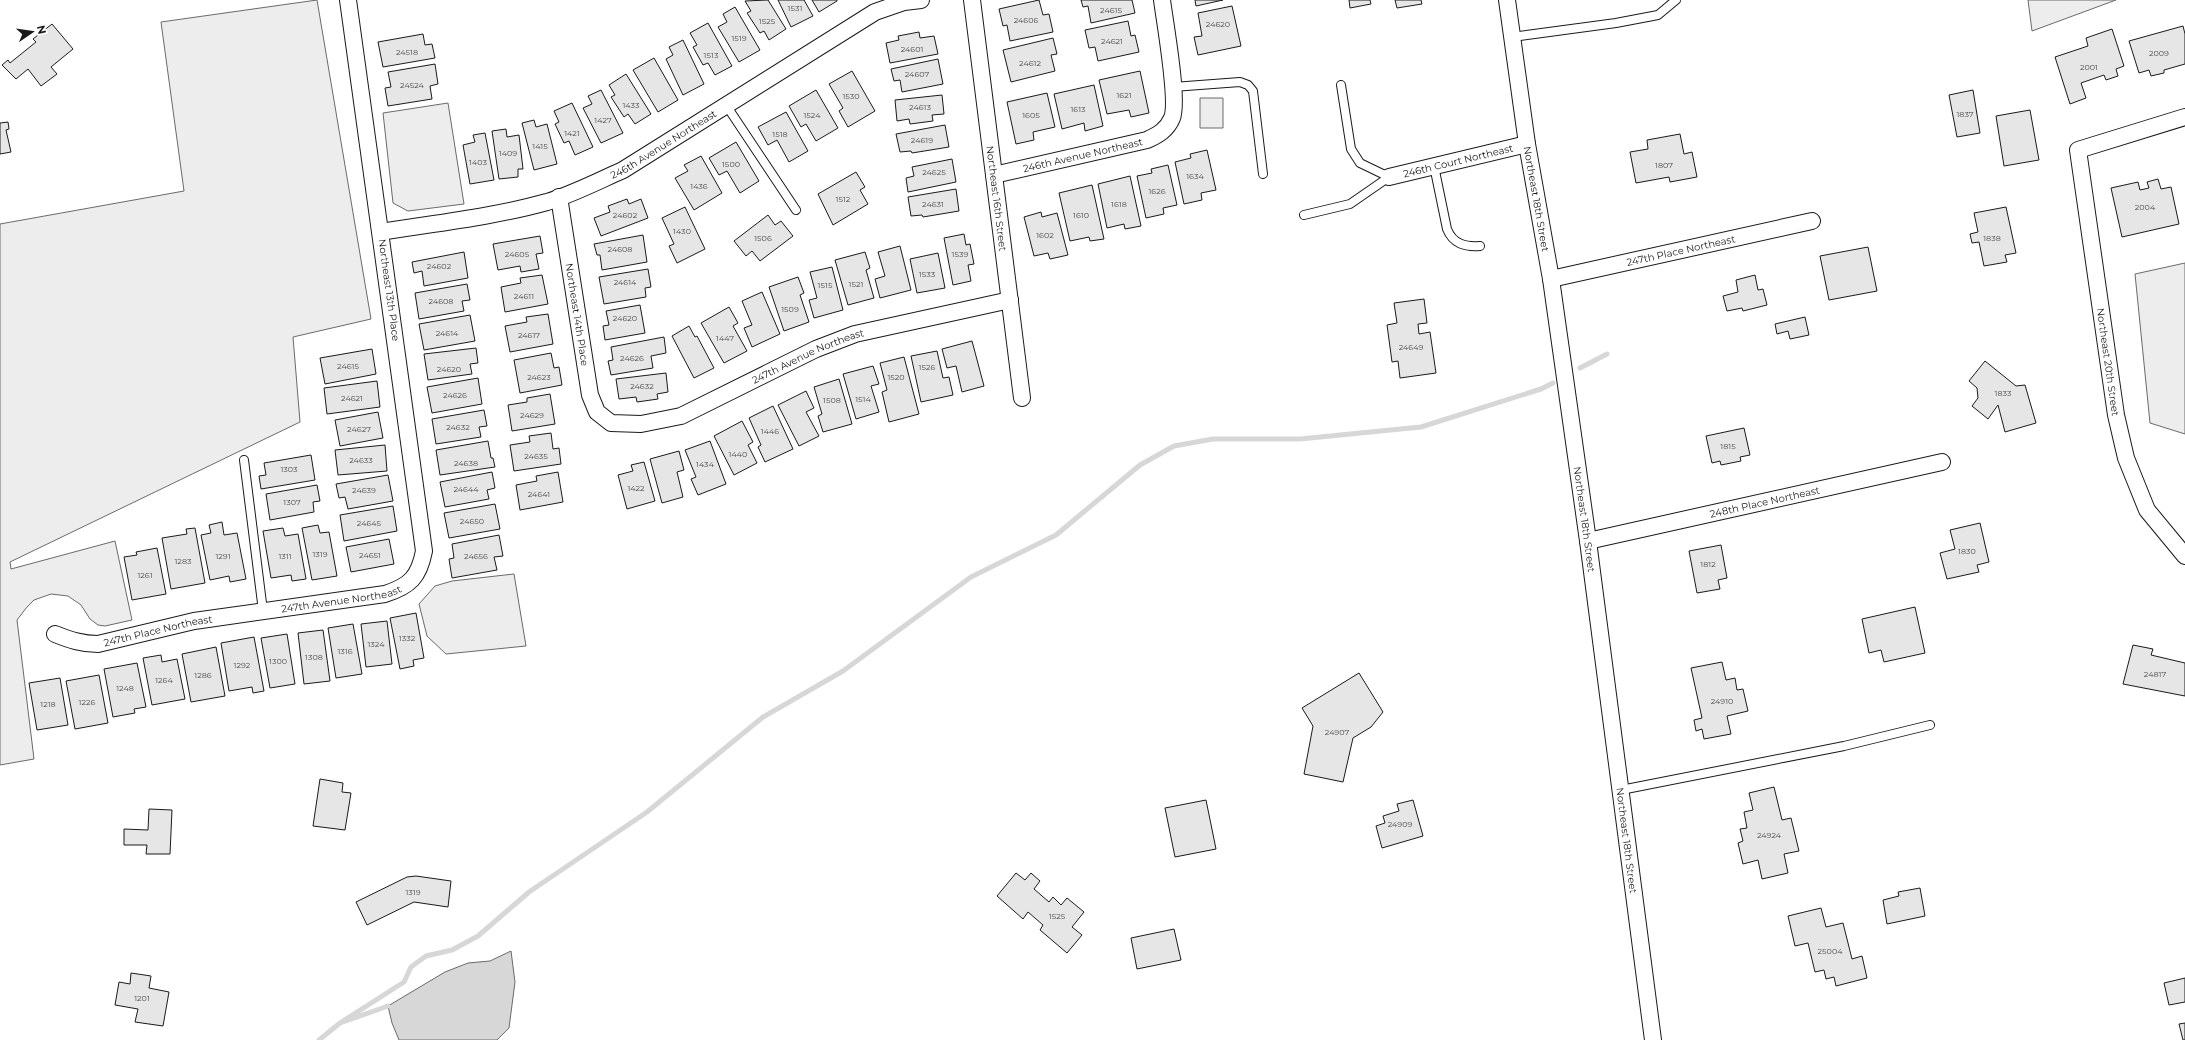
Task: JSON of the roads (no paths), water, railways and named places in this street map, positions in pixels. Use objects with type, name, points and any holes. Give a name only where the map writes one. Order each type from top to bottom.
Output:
[{"type":"street","name":"Northeast 13th Place","points":[[348,0],[424,552],[421,568],[414,578]]},
{"type":"street","name":"246th Avenue Northeast","points":[[381,232],[516,210],[559,198],[623,170],[875,12],[904,2],[921,0]]},
{"type":"street","name":"Northeast 16th Street","points":[[972,0],[1022,398]]},
{"type":"street","points":[[1162,0],[1173,87]]},
{"type":"street","name":"Northeast 18th Street","points":[[1507,0],[1527,144],[1550,279],[1588,541],[1653,1040]]},
{"type":"street","name":"246th Avenue Northeast","points":[[994,175],[1147,140],[1159,134],[1167,126],[1175,106],[1173,87]]},
{"type":"street","name":"Northeast 20th Street","points":[[2185,117],[2078,150],[2116,415],[2126,458],[2147,510],[2185,556]]},
{"type":"street","name":"246th Court Northeast","points":[[1389,177],[1527,144]]},
{"type":"street","name":"Northeast 14th Place","points":[[559,198],[590,395],[598,412],[611,423]]},
{"type":"street","name":"247th Place Northeast","points":[[1550,279],[1812,221]]},
{"type":"street","name":"247th Avenue Northeast","points":[[611,423],[641,424],[681,416],[816,349],[855,334],[1010,300]]},
{"type":"street","name":"248th Place Northeast","points":[[1588,541],[1942,462]]},
{"type":"street","name":"247th Avenue Northeast","points":[[263,611],[385,594],[405,586],[414,578]]},
{"type":"street","name":"247th Place Northeast","points":[[55,634],[78,642],[98,644],[194,621],[263,611]]},
{"type":"lane","points":[[1512,37],[1616,23],[1658,15],[1676,0]]},
{"type":"lane","points":[[1173,87],[1240,82],[1248,85],[1253,92],[1263,174]]},
{"type":"lane","points":[[1304,215],[1350,204],[1389,177],[1360,162],[1351,149],[1341,85]]},
{"type":"lane","points":[[726,105],[796,210]]},
{"type":"lane","points":[[1434,166],[1447,230],[1450,237],[1459,244],[1480,246]]},
{"type":"lane","points":[[244,460],[263,611]]},
{"type":"lane","points":[[1621,790],[1768,759],[1844,746],[1930,725]]},
{"type":"waterway","points":[[1580,368],[1607,354]]},
{"type":"waterway","points":[[340,1023],[404,982],[411,967],[426,956],[452,950],[478,936],[529,892],[647,812],[763,717],[843,671],[971,577],[1056,535],[1140,465],[1174,446],[1213,439],[1300,439],[1421,427],[1541,389],[1553,383]]},
{"type":"waterway","points":[[319,1040],[340,1023],[388,1006]]}]
